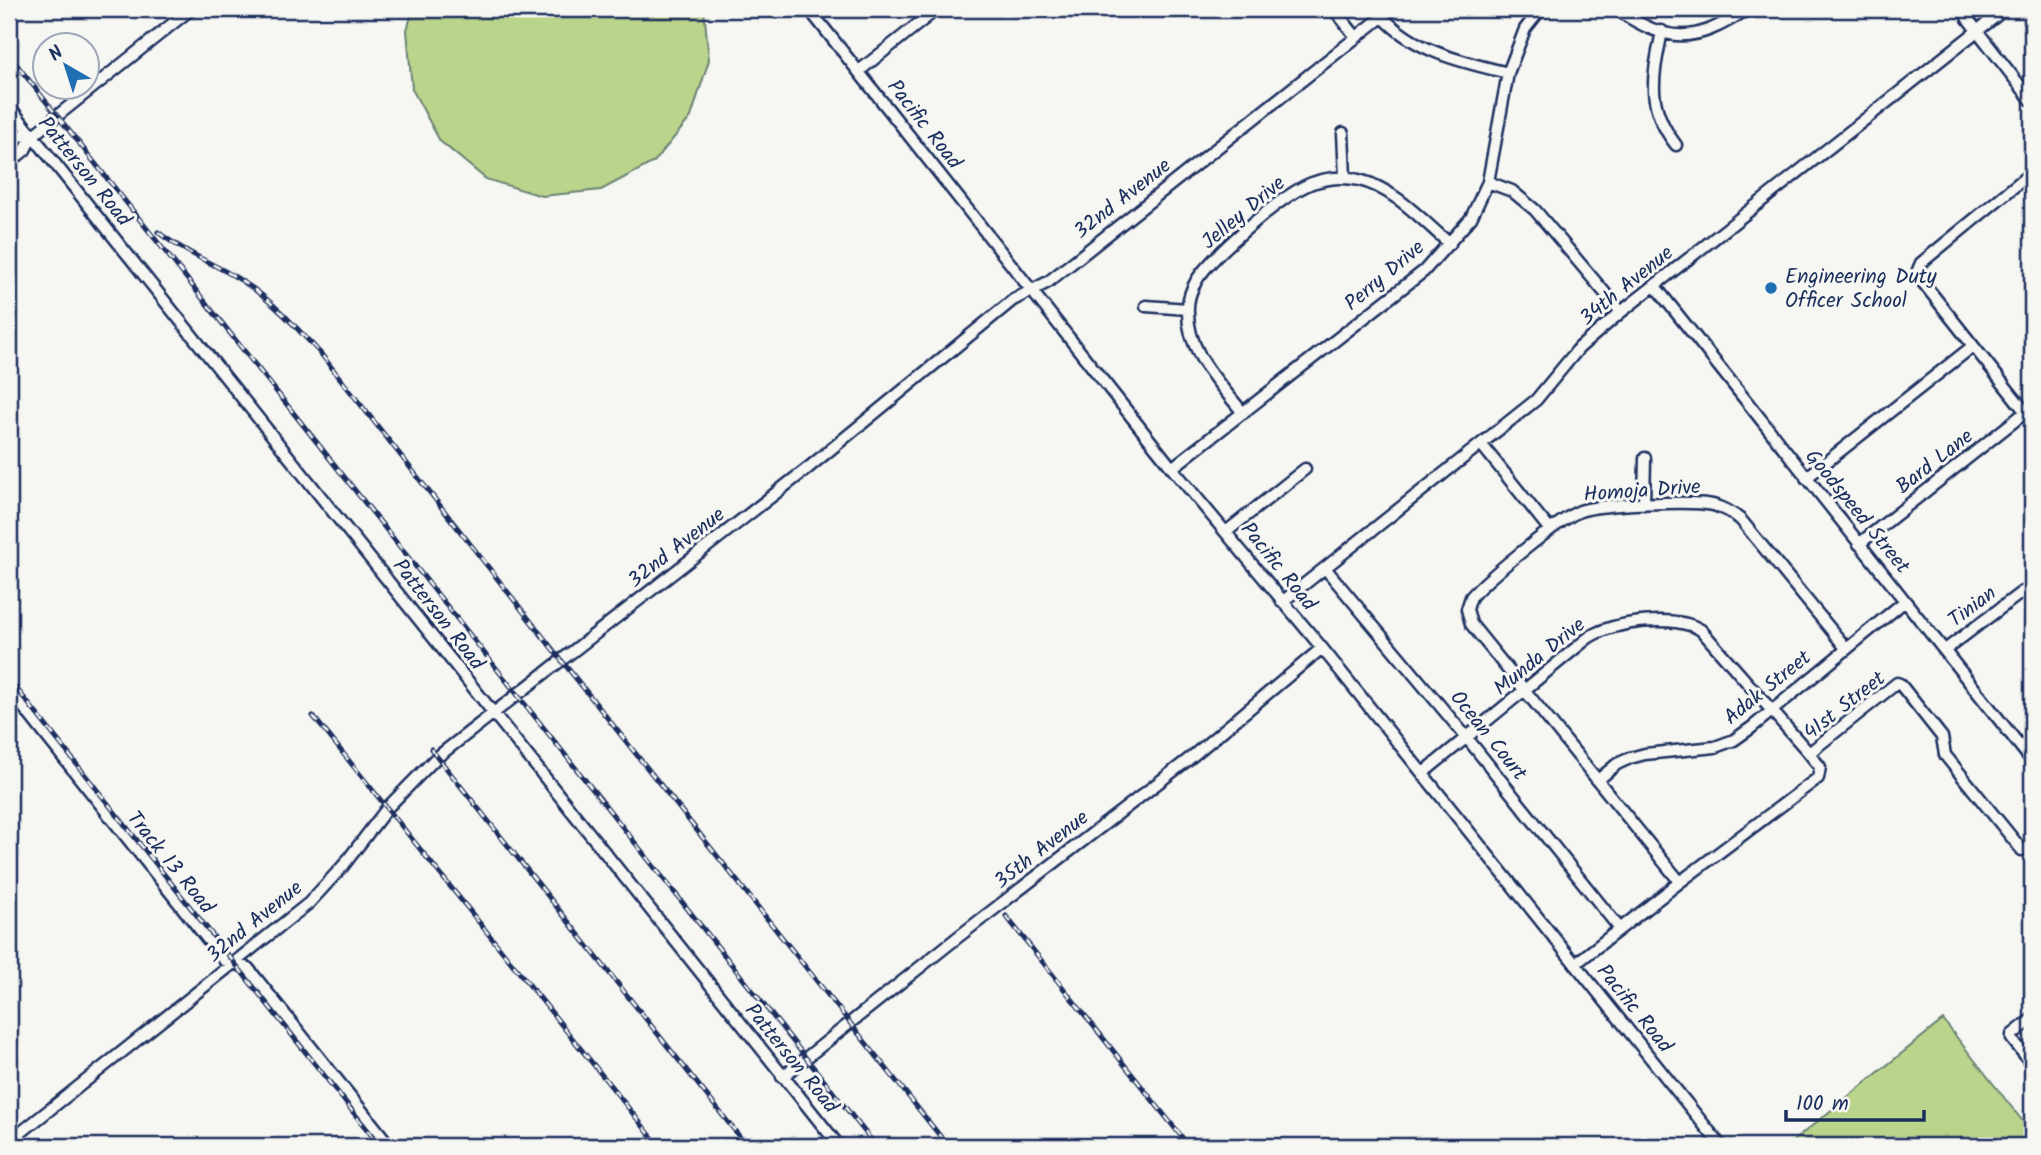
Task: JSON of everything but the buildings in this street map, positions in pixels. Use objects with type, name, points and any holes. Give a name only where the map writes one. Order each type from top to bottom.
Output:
[{"type":"street","points":[[9,163],[25,150],[32,136],[191,9]]},
{"type":"street","name":"Pacific Road","points":[[809,9],[1172,468],[1322,648],[1721,1146]]},
{"type":"street","points":[[859,71],[937,9]]},
{"type":"street","points":[[1334,9],[1356,37]]},
{"type":"street","name":"32nd Avenue","points":[[9,1142],[317,894],[344,866],[388,807],[436,758],[808,468],[1013,300],[1048,282],[1392,9]]},
{"type":"street","name":"Perry Drive","points":[[1172,468],[1424,271],[1471,218],[1488,182],[1508,73],[1525,29],[1541,9]]},
{"type":"street","points":[[1616,9],[1648,26],[1680,36],[1699,34],[1728,21],[1746,9]]},
{"type":"street","points":[[1963,9],[2032,101]]},
{"type":"street","name":"34th Avenue","points":[[1282,602],[1541,396],[1579,348],[1620,312],[2005,9]]},
{"type":"street","points":[[1382,16],[1406,37],[1426,48],[1470,64],[1508,73]]},
{"type":"street","points":[[1662,31],[1653,77],[1654,100],[1661,124],[1676,145]]},
{"type":"street","name":"Patterson Road","points":[[9,106],[839,1146]]},
{"type":"street","points":[[1343,133],[1345,177],[1368,183],[1384,191],[1450,244]]},
{"type":"street","points":[[9,140],[15,135],[32,136]]},
{"type":"street","points":[[2030,413],[1921,280],[1918,270],[1921,264],[2032,172]]},
{"type":"street","name":"Jelley Drive","points":[[1188,309],[1192,290],[1204,270],[1239,235],[1302,188],[1320,181],[1345,177]]},
{"type":"street","points":[[1488,182],[1512,191],[1535,209],[1620,312]]},
{"type":"street","name":"Goodspeed Street","points":[[1655,286],[2032,759]]},
{"type":"street","points":[[1146,306],[1188,309],[1192,337],[1199,357],[1243,413]]},
{"type":"street","points":[[1807,478],[1973,346]]},
{"type":"street","name":"Bard Lane","points":[[1859,544],[2030,413]]},
{"type":"street","points":[[1480,444],[1550,530]]},
{"type":"street","points":[[1644,505],[1645,458]]},
{"type":"street","points":[[1226,533],[1305,469]]},
{"type":"street","name":"Homoja Drive","points":[[1680,881],[1471,624],[1468,604],[1474,593],[1550,530],[1572,515],[1587,509],[1703,503],[1721,507],[1745,524],[1846,648]]},
{"type":"street","name":"Ocean Court","points":[[1325,568],[1467,737],[1620,929]]},
{"type":"street","name":"Tinian","points":[[1945,650],[2022,592]]},
{"type":"street","name":"Adak Street","points":[[1598,780],[1617,764],[1637,755],[1700,750],[1724,744],[1743,735],[1905,601]]},
{"type":"street","name":"Munda Drive","points":[[1423,773],[1588,638],[1607,627],[1621,624],[1677,622],[1694,626],[1706,635],[1809,753]]},
{"type":"street","name":"35th Avenue","points":[[782,1077],[1189,760],[1322,648]]},
{"type":"street","name":"41st Street","points":[[1576,964],[1680,881],[1818,778],[1820,766],[1809,753],[1897,683],[1942,737],[1945,755],[2022,850]]},
{"type":"street","name":"Track 13 Road","points":[[9,689],[224,960],[248,968],[390,1146]]},
{"type":"street","points":[[2032,1019],[2012,1035],[2012,1039],[2032,1064]]},
{"type":"green space","points":[[413,9],[704,9],[709,60],[691,117],[654,162],[601,190],[542,196],[486,179],[440,141],[412,89],[407,30]]},
{"type":"green space","points":[[1943,1020],[2032,1133],[2032,1146],[1787,1146]]},
{"type":"railway","points":[[9,55],[876,1146]]},
{"type":"railway","points":[[158,232],[264,297],[321,354],[948,1146]]},
{"type":"railway","points":[[9,679],[380,1146]]},
{"type":"railway","points":[[313,716],[659,1146]]},
{"type":"railway","points":[[431,749],[747,1146]]},
{"type":"railway","points":[[1006,916],[1189,1146]]},
{"type":"place","name":"Engineering Duty Officer School","points":[[1771,288]]}]
